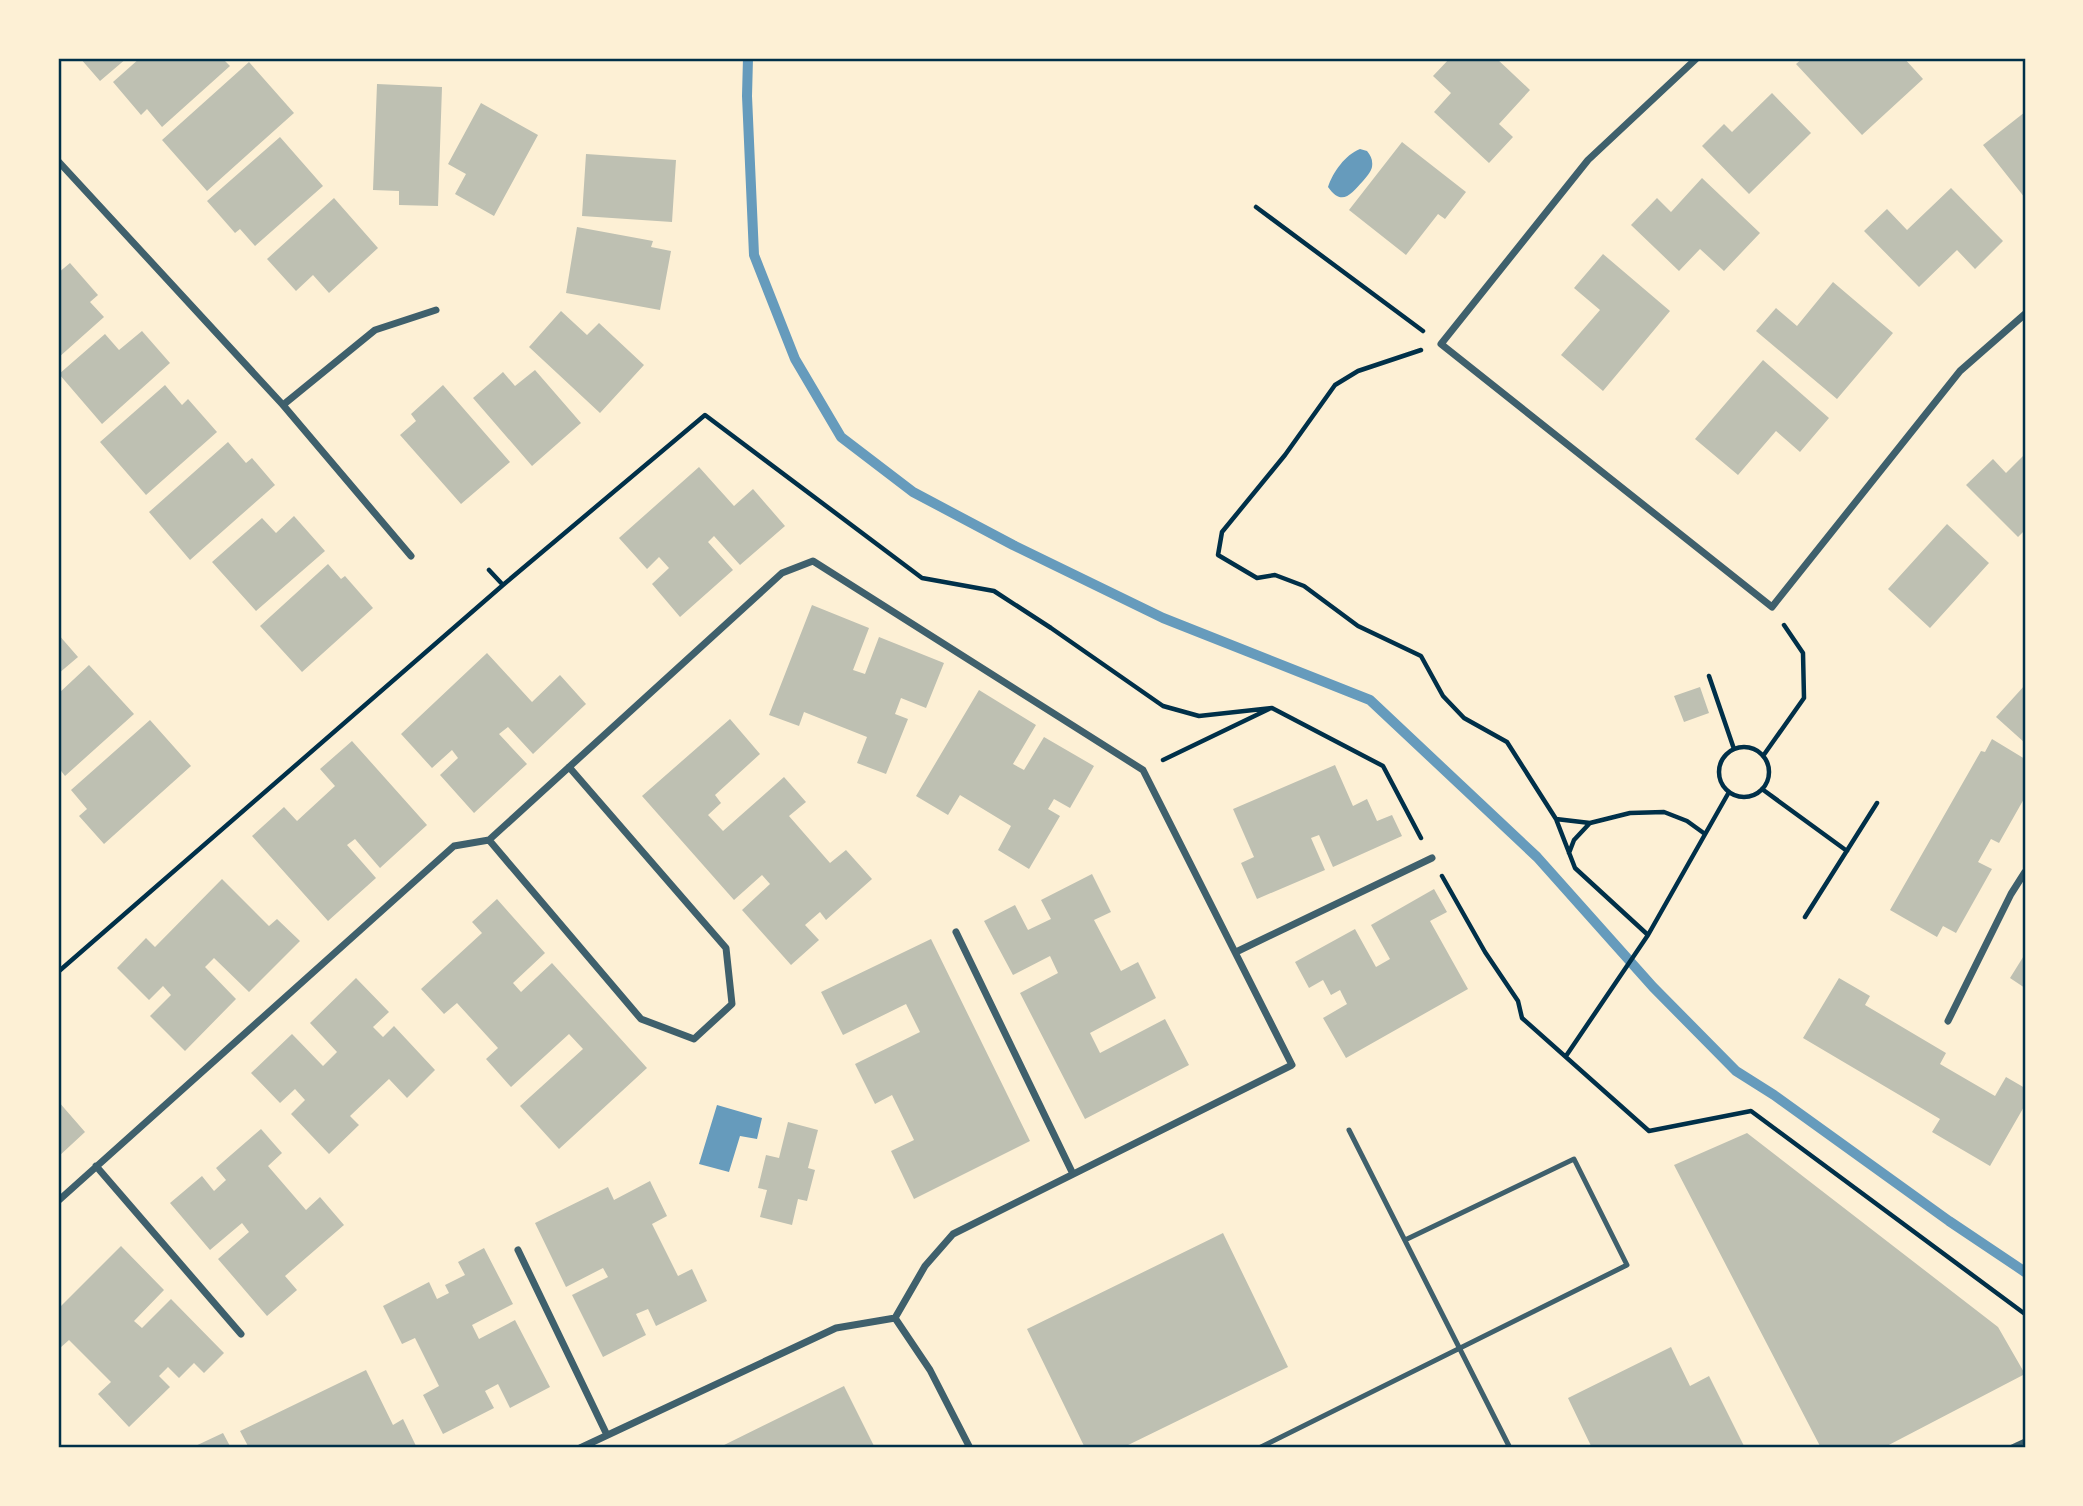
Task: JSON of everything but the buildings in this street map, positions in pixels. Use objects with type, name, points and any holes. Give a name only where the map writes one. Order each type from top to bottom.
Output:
[{"type":"street","points":[[1697,58],[1588,160],[1441,344],[1772,607],[1960,370],[2025,314]]},
{"type":"street","points":[[58,161],[283,405],[411,556]]},
{"type":"street","points":[[283,405],[375,330],[436,310]]},
{"type":"street","points":[[58,1201],[454,846],[489,840],[782,573],[813,561],[1143,770],[1292,1065],[953,1234],[925,1266],[895,1318]]},
{"type":"street","points":[[489,840],[641,1019],[694,1039],[733,1003],[726,948],[569,767]]},
{"type":"street","points":[[1236,952],[1432,859]]},
{"type":"street","points":[[1948,1021],[2011,894],[2025,872]]},
{"type":"street","points":[[956,932],[1073,1174]]},
{"type":"street","points":[[96,1166],[241,1334]]},
{"type":"street","points":[[518,1251],[607,1435]]},
{"type":"street","points":[[580,1448],[836,1328],[895,1318]]},
{"type":"street","points":[[895,1318],[930,1370],[970,1448]]},
{"type":"lane","points":[[1349,1130],[1510,1448]]},
{"type":"lane","points":[[1259,1448],[1628,1265],[1574,1159],[1405,1240]]},
{"type":"lane","points":[[2010,1448],[2025,1441]]},
{"type":"path","points":[[1256,207],[1441,344]]},
{"type":"path","points":[[1441,344],[1358,371],[1335,385],[1285,455],[1222,532],[1218,555],[1257,578],[1275,575],[1304,586],[1358,626],[1421,656],[1443,696],[1464,718],[1507,741],[1556,819],[1575,868],[1648,935]]},
{"type":"path","points":[[58,972],[503,586],[705,415],[922,578],[993,592],[1051,628],[1163,706],[1199,716],[1272,708],[1384,766],[1432,859],[1485,951],[1518,1001],[1522,1018],[1649,1130],[1751,1111],[2025,1314]]},
{"type":"path","points":[[489,570],[503,586]]},
{"type":"path","points":[[1763,756],[1804,698],[1803,653],[1772,607]]},
{"type":"path","points":[[1709,676],[1734,749]]},
{"type":"path","points":[[1143,770],[1272,708]]},
{"type":"path","points":[[1744,747],[1763,756],[1768,778],[1762,789],[1751,796],[1738,796],[1722,785],[1720,764],[1734,749],[1744,747]]},
{"type":"path","points":[[1762,789],[1847,851]]},
{"type":"path","points":[[1566,1056],[1648,935],[1729,792]]},
{"type":"path","points":[[1805,917],[1877,803]]},
{"type":"path","points":[[1556,819],[1590,823],[1630,813],[1664,812],[1687,821],[1705,834]]},
{"type":"path","points":[[1569,853],[1574,840],[1590,823]]},
{"type":"water","points":[[1360,149],[1371,156],[1371,171],[1350,194],[1338,196],[1328,187],[1330,181],[1345,160]]},
{"type":"water","points":[[717,1105],[762,1118],[757,1139],[740,1136],[729,1172],[699,1164]]},
{"type":"waterway","points":[[748,58],[747,96],[754,255],[795,359],[841,437],[913,492],[1013,545],[1163,618],[1370,700],[1537,857],[1653,987],[1736,1071],[2025,1272]]}]
